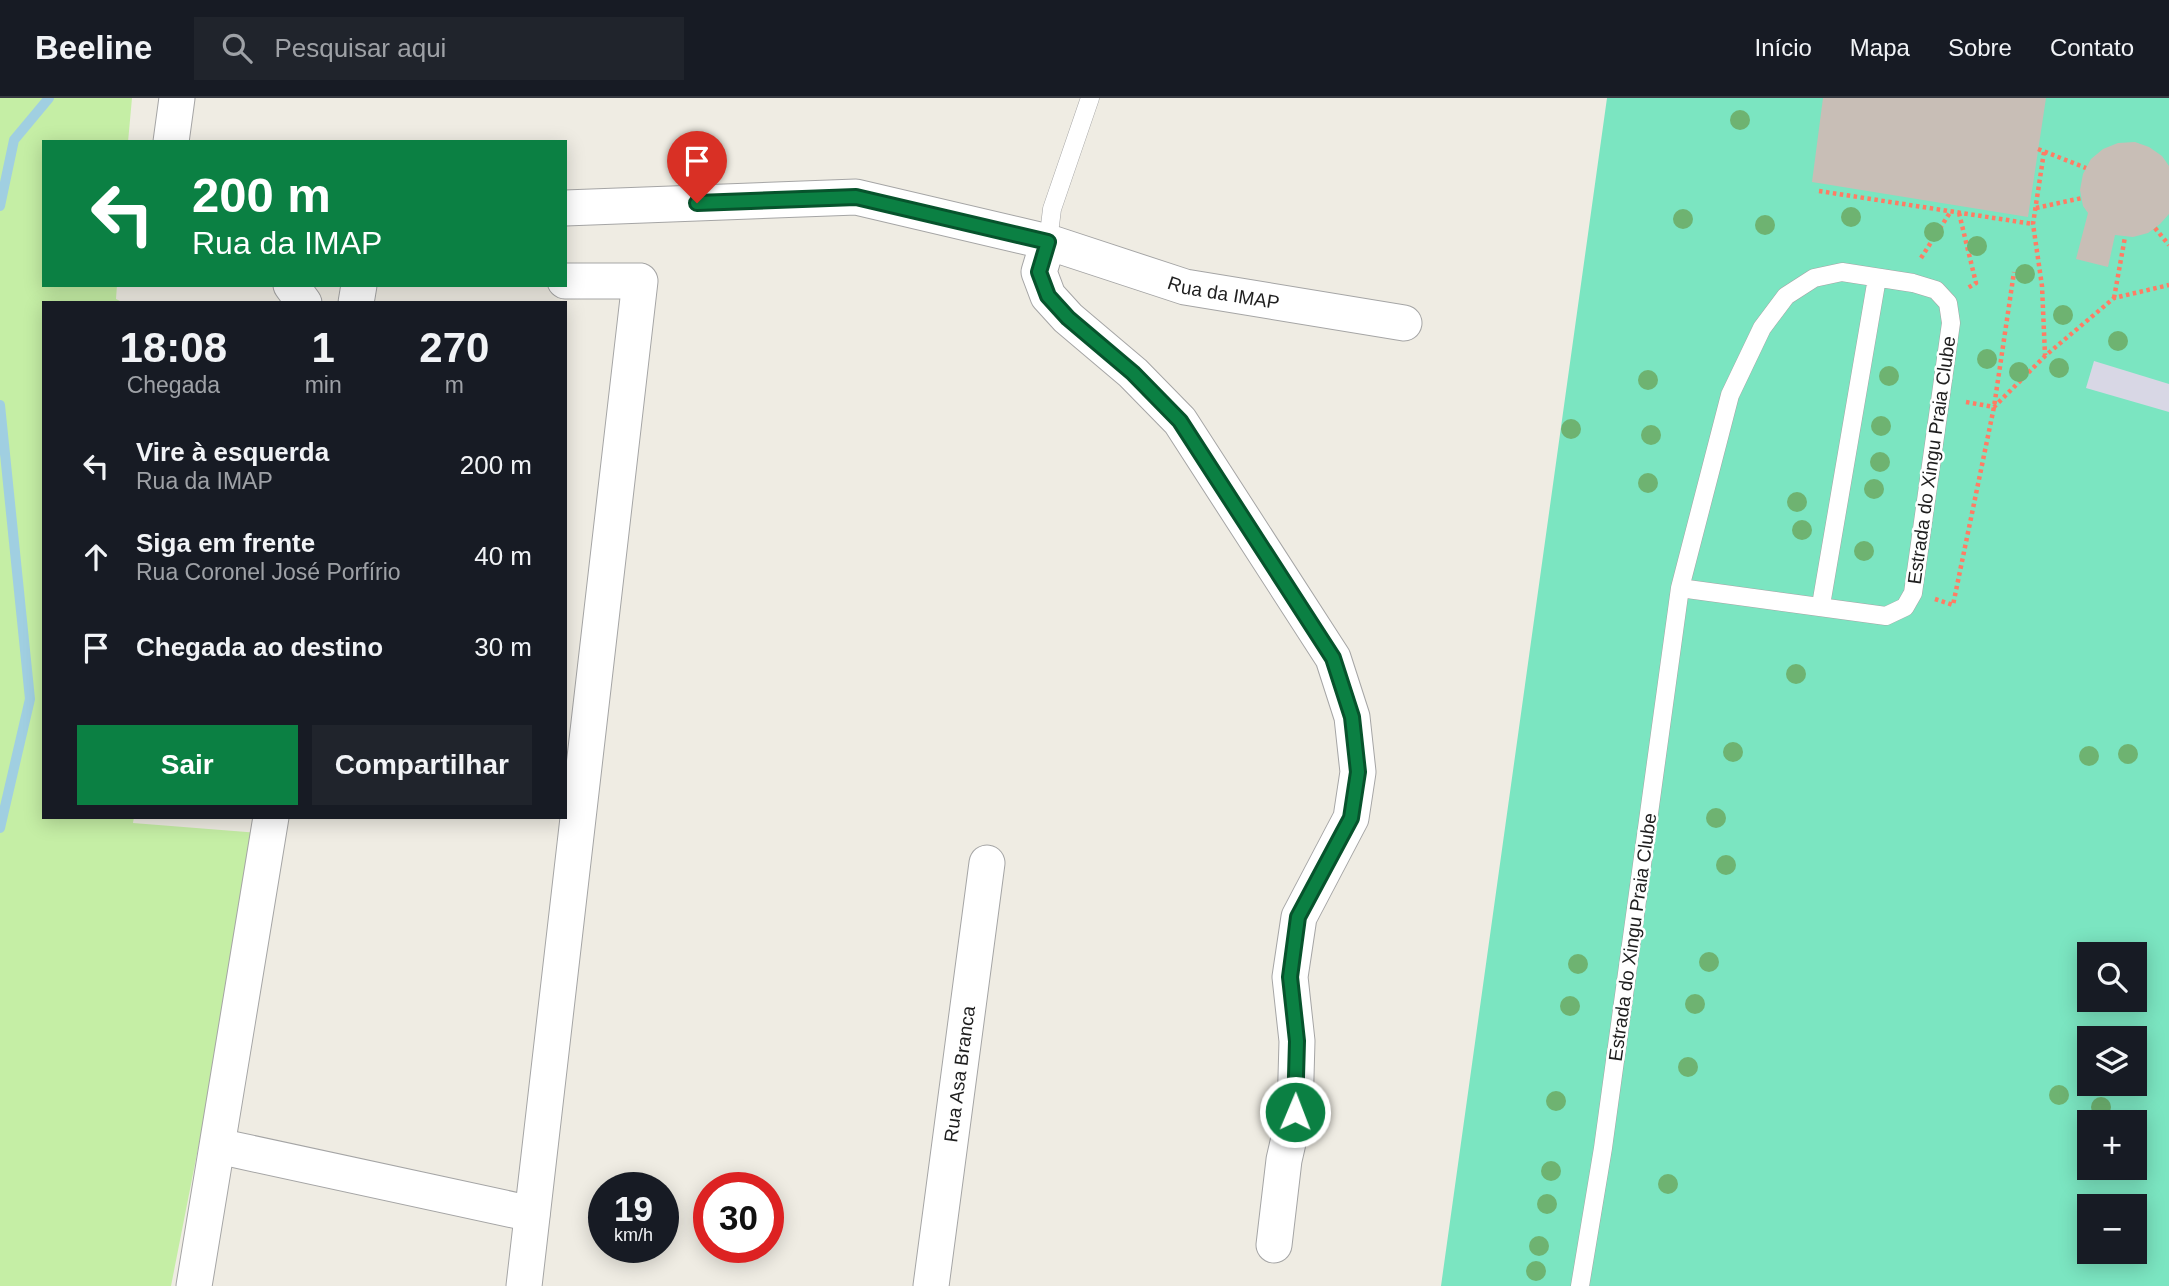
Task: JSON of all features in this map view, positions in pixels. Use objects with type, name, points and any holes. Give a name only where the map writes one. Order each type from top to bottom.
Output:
[{"type":"street","points":[[171,140],[177,98]]},
{"type":"street","name":"Rua da IMAP","points":[[567,208],[856,197],[1048,242],[1185,287],[1404,323]]},
{"type":"street","points":[[1048,242],[1039,272],[1048,296],[1068,318],[1133,373],[1180,421],[1333,658],[1352,717],[1358,772],[1351,818],[1298,917],[1290,977],[1297,1041],[1295,1112],[1284,1160],[1274,1245]]},
{"type":"street","points":[[524,1286],[640,281],[567,281]]},
{"type":"street","points":[[194,1286],[271,819]]},
{"type":"street","name":"Rua Asa Branca","points":[[931,1286],[986,863]]},
{"type":"street","points":[[218,1146],[532,1214]]},
{"type":"lane","points":[[1048,242],[1052,209],[1090,98]]},
{"type":"lane","name":"Estrada do Xingu Praia Clube","points":[[1583,1286],[1679,588],[1730,395],[1762,328],[1786,296],[1814,278],[1842,272],[1913,283],[1936,290],[1948,303],[1951,323],[1913,593],[1905,607],[1886,615],[1679,588]]},
{"type":"lane","points":[[1821,605],[1877,278]]},
{"type":"path","points":[[2038,149],[2086,168]]},
{"type":"path","points":[[2045,152],[2033,224],[2042,286],[2045,356]]},
{"type":"path","points":[[1819,191],[2033,224]]},
{"type":"path","points":[[2036,208],[2082,198]]},
{"type":"path","points":[[1913,283],[1922,257],[1951,212]]},
{"type":"path","points":[[1948,303],[1976,283],[1959,213]]},
{"type":"path","points":[[2155,228],[2169,245]]},
{"type":"path","points":[[2114,298],[2125,237]]},
{"type":"path","points":[[1913,593],[1953,605],[1994,407],[2014,272]]},
{"type":"path","points":[[1994,407],[2045,356],[2114,298],[2169,285]]},
{"type":"path","points":[[1940,398],[1994,407]]},
{"type":"green space","points":[[0,98],[132,98],[128,140],[42,140],[42,287],[117,287],[116,299],[120,301],[42,301],[42,819],[134,819],[133,823],[260,833],[171,1286],[0,1286]]},
{"type":"green space","points":[[1607,98],[2169,98],[2169,1286],[1441,1286]]},
{"type":"shaded area","points":[[2094,361],[2169,384],[2169,412],[2086,388]]},
{"type":"building","points":[[1823,98],[2046,98],[2028,217],[1812,182]]},
{"type":"building","points":[[2135,142],[2162,156],[2169,166],[2169,214],[2148,233],[2133,237],[2115,235],[2108,267],[2076,259],[2088,213],[2083,206],[2080,190],[2083,174],[2091,159],[2103,149],[2118,143]]},
{"type":"waterway","points":[[0,206],[14,140],[49,98]]},
{"type":"waterway","points":[[0,405],[30,699],[0,828]]},
{"type":"route","points":[[697,203],[856,197],[1048,242],[1039,272],[1048,296],[1068,318],[1133,373],[1180,421],[1214,471],[1333,658],[1352,717],[1358,772],[1351,818],[1298,917],[1290,977],[1297,1041],[1295,1112]]}]
